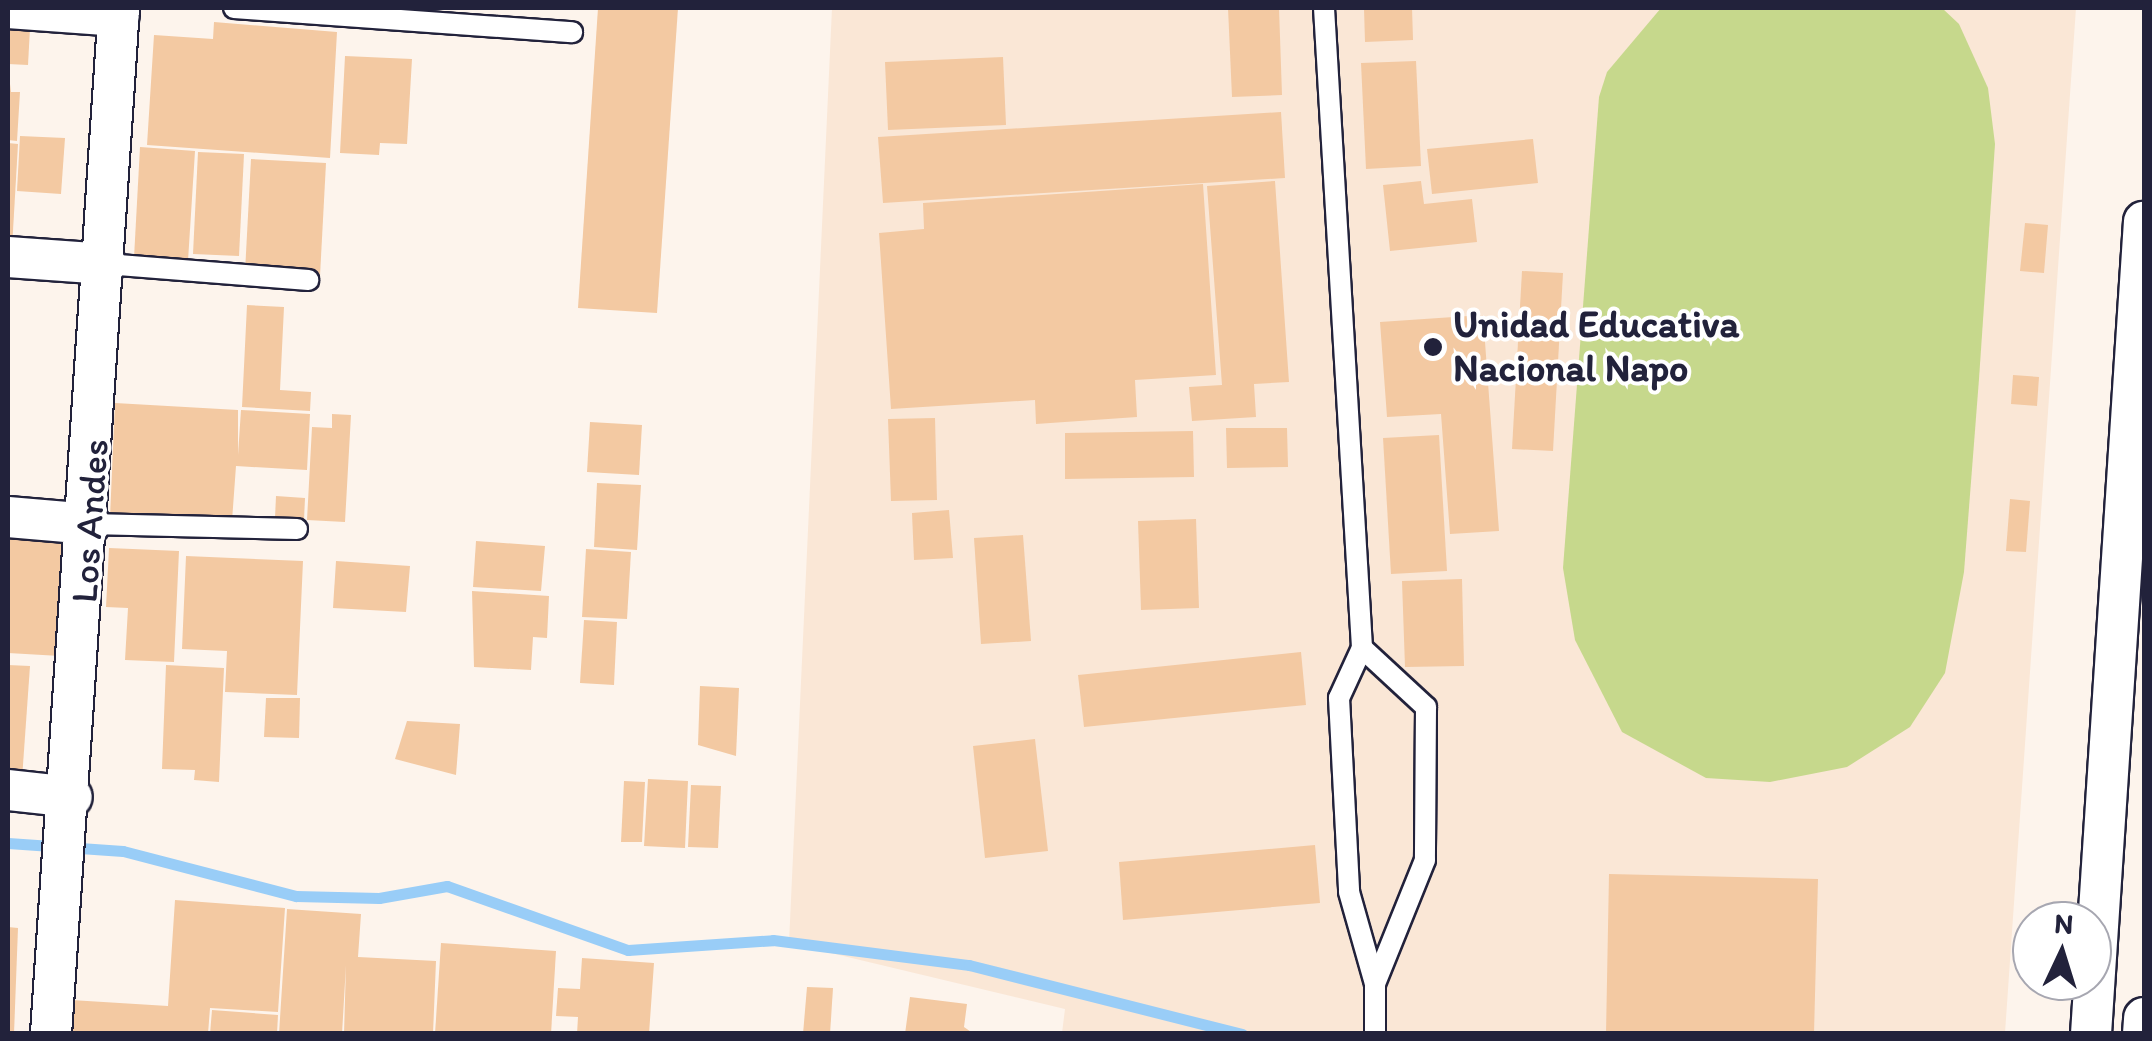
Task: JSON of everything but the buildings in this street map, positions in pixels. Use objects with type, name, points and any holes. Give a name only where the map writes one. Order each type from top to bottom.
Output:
[{"type":"street","points":[[8,8],[119,12]]},
{"type":"street","name":"Los Andes","points":[[51,1034],[90,524],[119,12]]},
{"type":"street","points":[[2091,1034],[2128,761],[2144,222]]},
{"type":"street","points":[[8,257],[106,264]]},
{"type":"street","points":[[8,517],[90,524]]},
{"type":"street","points":[[8,790],[71,803]]},
{"type":"street","points":[[2143,1034],[2144,1018]]},
{"type":"lane","points":[[234,8],[572,32]]},
{"type":"lane","points":[[1324,8],[1362,648],[1338,698],[1349,892],[1374,984],[1375,1034]]},
{"type":"lane","points":[[106,264],[308,280]]},
{"type":"lane","points":[[90,524],[297,530]]},
{"type":"lane","points":[[1362,648],[1426,707],[1425,860],[1374,984]]},
{"type":"shaded area","name":"Unidad Educativa Nacional Napo","points":[[832,8],[2076,8],[2005,1033],[1062,1033],[1065,1009],[789,943]]},
{"type":"green space","points":[[1661,8],[1942,8],[1959,24],[1988,88],[1995,144],[1979,379],[1964,572],[1945,673],[1910,727],[1847,767],[1770,782],[1706,778],[1622,732],[1575,640],[1563,568],[1599,97],[1607,72]]},
{"type":"waterway","points":[[8,843],[123,851],[296,896],[379,898],[447,886],[628,950],[773,940],[969,965],[1242,1034]]},
{"type":"place","name":"Unidad Educativa Nacional Napo","points":[[1433,347]]}]
